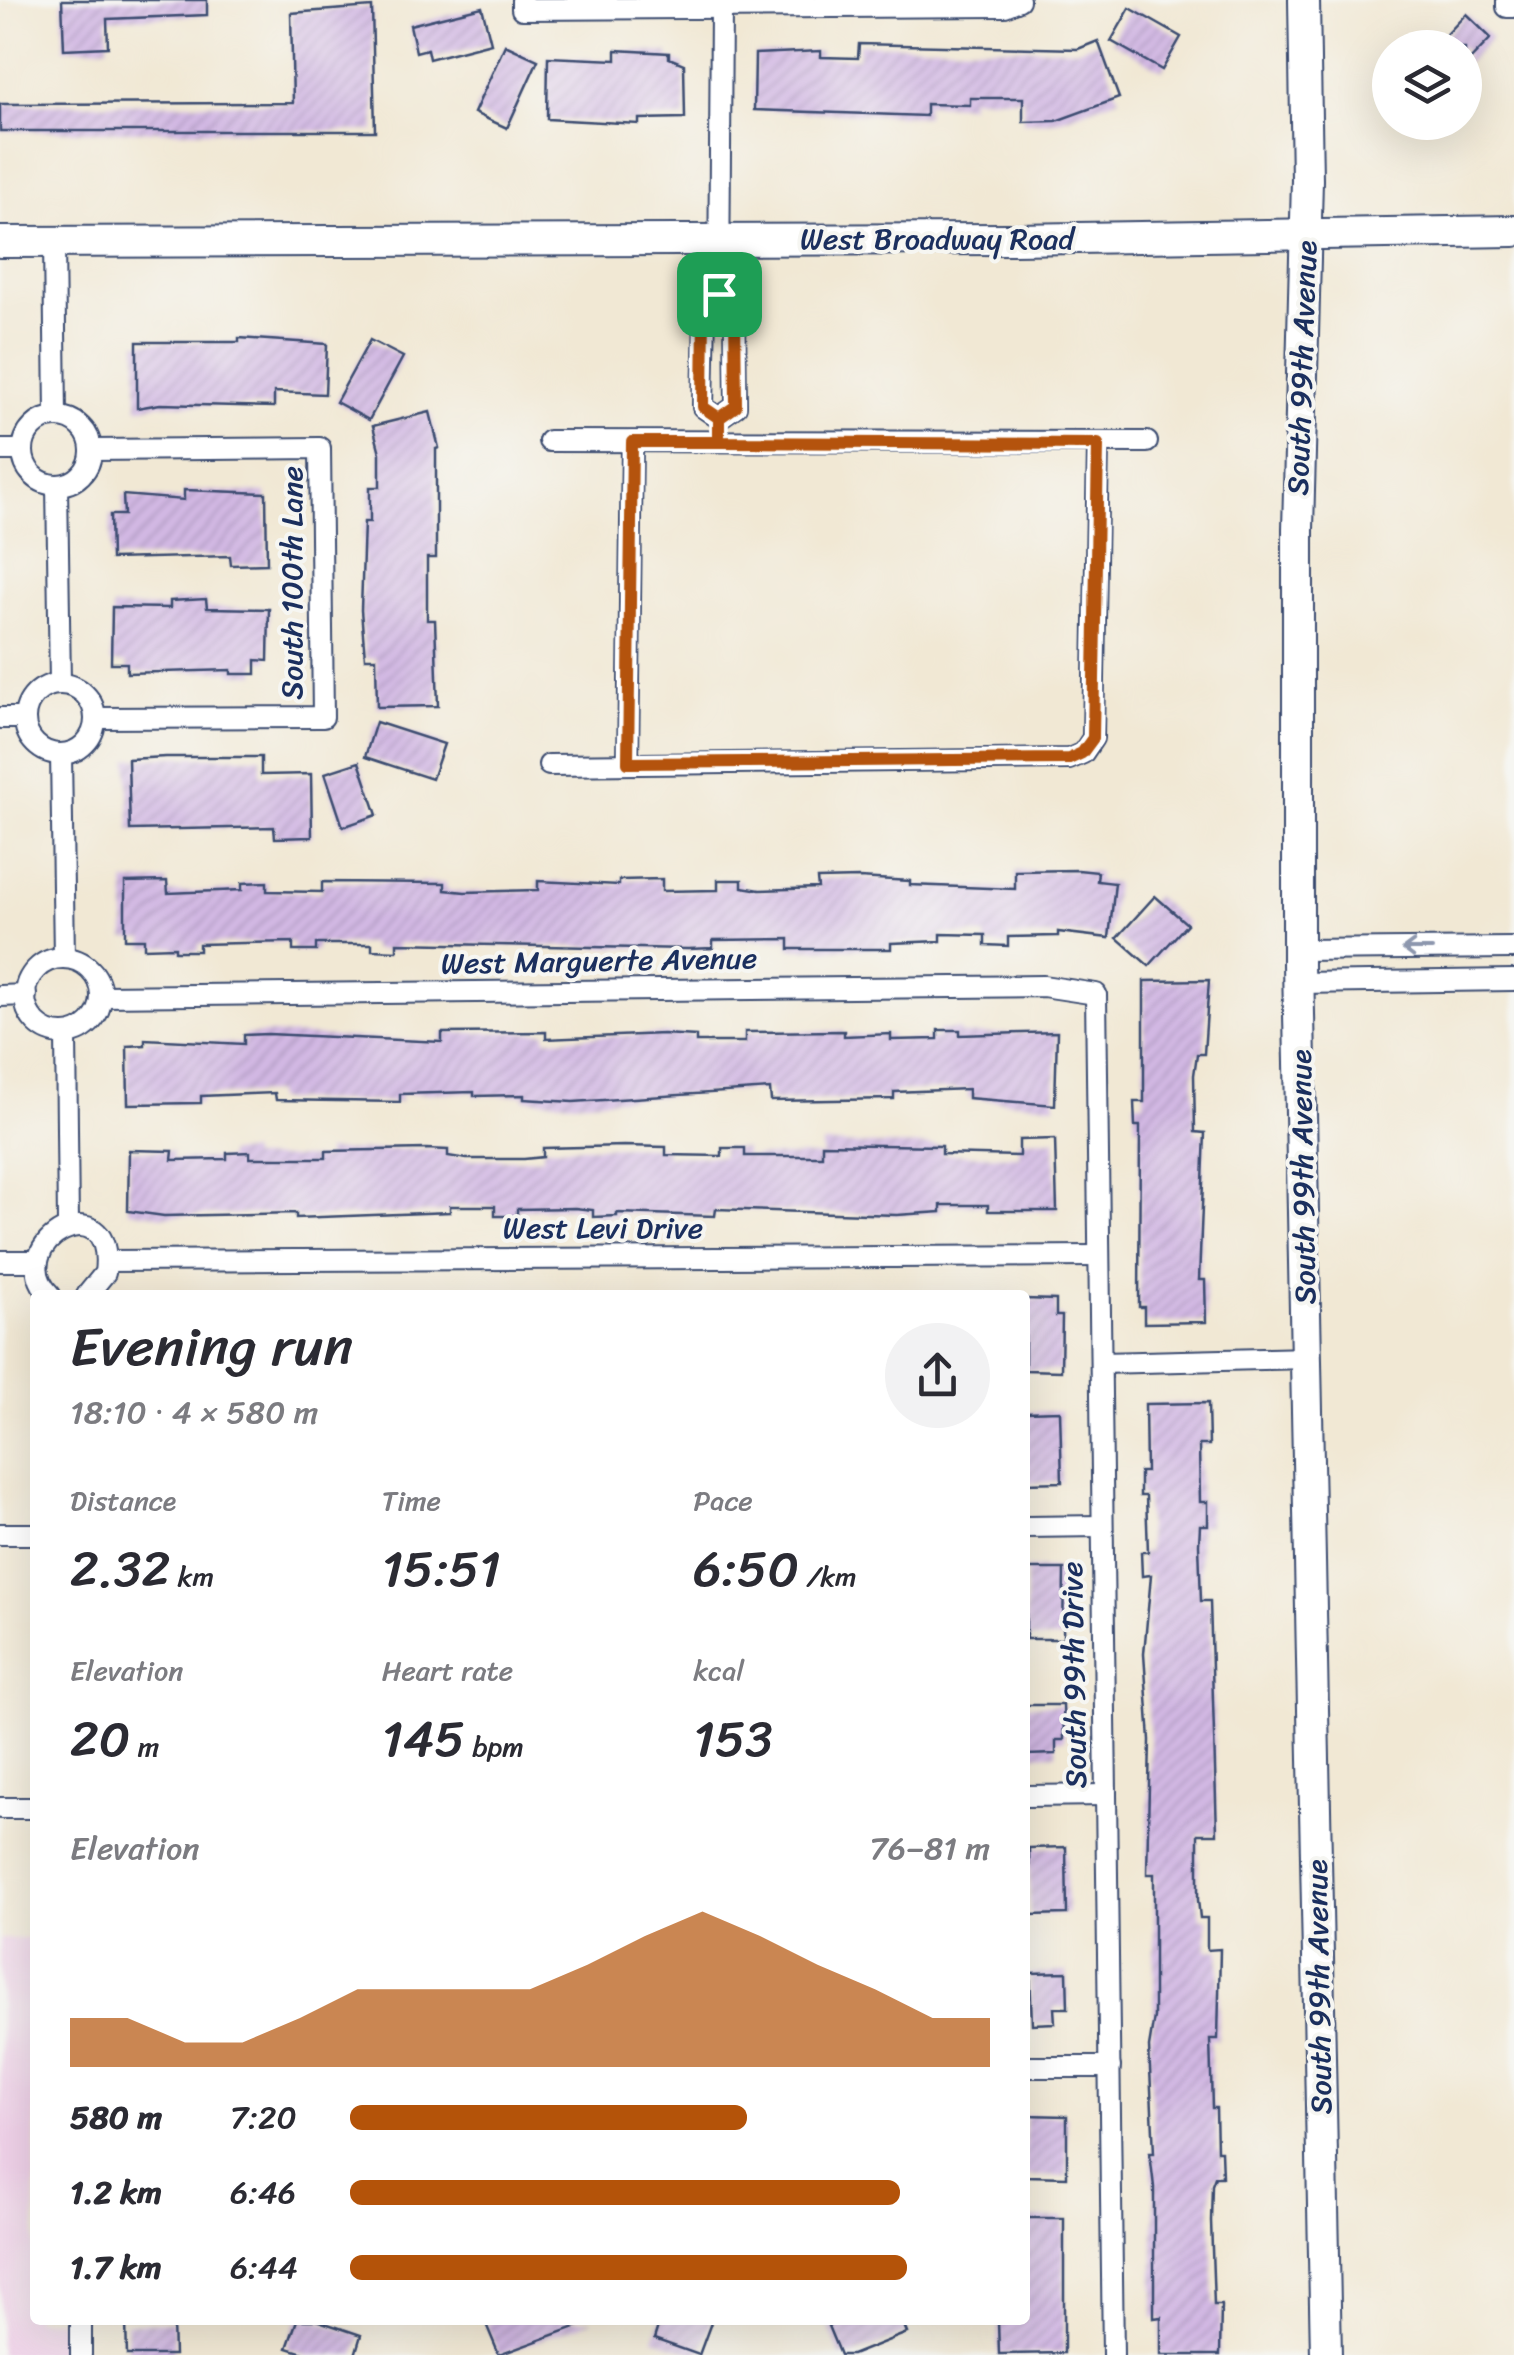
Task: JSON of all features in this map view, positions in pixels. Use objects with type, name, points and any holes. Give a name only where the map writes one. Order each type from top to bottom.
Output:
[{"type":"main road","name":"South 99th Avenue","points":[[1304,0],[1306,233],[1298,529],[1298,983],[1326,2355]]},
{"type":"main road","name":"West Broadway Road","points":[[0,242],[720,240],[1514,231]]},
{"type":"street","points":[[522,5],[1005,6],[1019,0]]},
{"type":"street","points":[[719,418],[703,407],[704,308],[719,294],[722,7]]},
{"type":"street","points":[[54,241],[56,416]]},
{"type":"street","points":[[719,294],[735,310],[736,406],[719,418]]},
{"type":"street","points":[[56,416],[84,430],[91,450],[78,478],[57,485],[32,475],[22,450],[32,426],[56,416]]},
{"type":"street","points":[[719,418],[719,442]]},
{"type":"street","points":[[549,441],[1147,442]]},
{"type":"street","points":[[628,763],[632,442]]},
{"type":"street","points":[[549,765],[1069,759],[1082,753],[1093,738],[1098,444]]},
{"type":"street","name":"South 100th Lane","points":[[91,450],[320,448],[322,717],[95,718]]},
{"type":"street","points":[[0,450],[22,450]]},
{"type":"street","points":[[57,485],[60,683]]},
{"type":"street","points":[[60,683],[88,696],[95,718],[89,739],[81,748],[61,754],[38,746],[24,718],[26,707],[38,690],[60,683]]},
{"type":"street","points":[[0,718],[24,718]]},
{"type":"street","points":[[61,754],[64,958]]},
{"type":"street","points":[[1298,950],[1514,948]]},
{"type":"street","points":[[64,958],[90,970],[101,996],[91,1022],[66,1034],[38,1024],[26,996],[28,980],[40,966],[64,958]]},
{"type":"street","points":[[1298,983],[1514,980]]},
{"type":"street","name":"West Marguerte Avenue","points":[[101,996],[1043,986],[1096,994]]},
{"type":"street","name":"South 99th Drive","points":[[1096,994],[1113,2355]]},
{"type":"street","points":[[0,996],[26,996]]},
{"type":"street","points":[[66,1034],[68,1225]]},
{"type":"street","points":[[44,1290],[37,1284],[30,1261],[34,1245],[45,1233],[68,1225],[98,1240],[106,1261],[100,1284],[93,1290]]},
{"type":"street","name":"West Levi Drive","points":[[106,1261],[1100,1256]]},
{"type":"street","points":[[0,1261],[30,1261]]},
{"type":"street","points":[[1101,1362],[1308,1358]]},
{"type":"street","points":[[1030,1527],[1102,1526]]},
{"type":"street","points":[[0,1534],[30,1534]]},
{"type":"street","points":[[1030,1796],[1106,1795]]},
{"type":"street","points":[[0,1808],[30,1808]]},
{"type":"street","points":[[1030,2067],[1110,2067]]},
{"type":"street","points":[[81,2325],[81,2355]]},
{"type":"shaded area","points":[[0,1939],[30,1939],[30,2325],[61,2325],[62,2355],[0,2355]]},
{"type":"building","points":[[62,0],[207,0],[207,15],[107,19],[108,47],[64,49]]},
{"type":"building","points":[[372,7],[375,131],[0,131],[0,104],[293,103],[291,13]]},
{"type":"building","points":[[482,7],[491,43],[429,59],[427,49],[416,52],[410,25]]},
{"type":"building","points":[[1130,8],[1181,37],[1162,70],[1111,41]]},
{"type":"building","points":[[1466,14],[1491,38],[1482,47],[1482,30],[1451,30]]},
{"type":"building","points":[[1098,41],[1119,98],[1056,121],[1023,122],[1023,98],[970,98],[970,105],[926,104],[926,116],[754,110],[755,54],[821,51],[821,57],[858,58],[859,44],[1078,49]]},
{"type":"building","points":[[505,45],[538,60],[507,128],[474,113]]},
{"type":"building","points":[[616,50],[669,53],[669,58],[684,64],[685,118],[639,119],[639,124],[547,119],[548,57],[616,60]]},
{"type":"building","points":[[239,338],[327,344],[325,394],[274,392],[274,407],[160,404],[137,408],[137,342],[239,342]]},
{"type":"building","points":[[370,340],[403,357],[369,420],[336,402]]},
{"type":"building","points":[[430,412],[439,448],[436,558],[427,558],[427,620],[435,620],[438,706],[377,707],[376,658],[365,658],[361,610],[364,522],[370,522],[370,487],[380,487],[380,453],[373,426]]},
{"type":"building","points":[[184,490],[266,493],[267,564],[231,565],[230,556],[111,559],[110,515],[124,515],[123,495],[184,500]]},
{"type":"building","points":[[206,599],[207,608],[269,609],[268,661],[256,660],[256,674],[231,674],[231,670],[127,673],[127,663],[111,663],[112,607],[170,608],[170,601]]},
{"type":"building","points":[[376,722],[444,744],[432,779],[365,757]]},
{"type":"building","points":[[261,757],[261,775],[311,774],[312,837],[275,838],[274,827],[130,830],[128,759]]},
{"type":"building","points":[[359,762],[377,815],[343,827],[325,773]]},
{"type":"building","points":[[1015,871],[1098,872],[1097,881],[1115,883],[1109,938],[1058,932],[1058,936],[1008,937],[1008,946],[985,945],[985,935],[941,934],[941,941],[891,943],[891,949],[789,949],[789,939],[713,940],[713,948],[688,949],[397,943],[397,951],[372,950],[372,944],[316,944],[316,951],[293,951],[293,942],[199,944],[199,951],[175,951],[175,947],[144,948],[144,939],[125,939],[125,882],[167,881],[168,893],[242,890],[242,883],[267,882],[267,891],[322,892],[322,882],[445,883],[445,890],[465,892],[538,890],[538,881],[619,885],[619,880],[662,879],[662,891],[718,890],[718,880],[742,880],[742,887],[760,890],[818,888],[817,879],[859,878],[910,881],[910,885],[1015,889]]},
{"type":"building","points":[[1155,896],[1187,924],[1149,966],[1117,938]]},
{"type":"building","points":[[1209,980],[1204,1054],[1197,1054],[1194,1075],[1195,1132],[1205,1133],[1199,1280],[1205,1280],[1206,1322],[1144,1323],[1144,1307],[1139,1307],[1140,1126],[1135,1126],[1134,1102],[1144,1102],[1144,981]]},
{"type":"building","points":[[938,1030],[960,1030],[960,1035],[1057,1032],[1055,1105],[968,1098],[968,1089],[894,1092],[894,1099],[771,1101],[770,1089],[573,1102],[524,1099],[524,1095],[474,1096],[474,1092],[400,1094],[400,1102],[276,1100],[275,1093],[201,1096],[201,1103],[128,1104],[127,1046],[145,1045],[145,1039],[244,1044],[244,1035],[268,1034],[442,1042],[442,1033],[546,1032],[546,1039],[663,1034],[696,1036],[696,1042],[745,1042],[745,1032],[844,1031],[844,1036],[891,1034],[891,1040],[938,1039]]},
{"type":"building","points":[[1055,1139],[1057,1211],[988,1211],[988,1205],[941,1205],[941,1212],[897,1215],[716,1209],[715,1216],[617,1213],[593,1217],[593,1210],[575,1208],[517,1209],[517,1216],[495,1216],[495,1206],[450,1206],[450,1212],[296,1218],[296,1213],[164,1216],[128,1211],[129,1150],[173,1151],[172,1160],[227,1159],[227,1153],[250,1152],[250,1158],[326,1158],[326,1151],[426,1149],[448,1150],[448,1156],[467,1159],[524,1159],[543,1157],[543,1148],[624,1146],[666,1147],[666,1155],[722,1156],[722,1148],[745,1148],[745,1156],[822,1156],[822,1144],[942,1146],[942,1154],[1019,1156],[1019,1140]]},
{"type":"building","points":[[1030,1299],[1056,1300],[1056,1316],[1062,1316],[1061,1371],[1030,1370]]},
{"type":"building","points":[[1208,1403],[1209,1445],[1199,1445],[1200,1502],[1208,1502],[1208,1525],[1200,1525],[1199,1544],[1201,1601],[1210,1601],[1217,1834],[1198,1834],[1198,1900],[1200,1918],[1207,1918],[1207,1950],[1220,1949],[1218,2039],[1210,2039],[1212,2108],[1216,2108],[1222,2177],[1215,2177],[1212,2185],[1211,2221],[1214,2305],[1221,2305],[1220,2355],[1161,2355],[1161,2317],[1154,2318],[1154,2187],[1150,2153],[1154,2153],[1149,2047],[1154,2017],[1154,1874],[1147,1874],[1150,1740],[1144,1654],[1151,1575],[1142,1576],[1141,1552],[1148,1552],[1146,1496],[1140,1496],[1140,1472],[1146,1472],[1145,1404]]},
{"type":"building","points":[[1060,1411],[1062,1482],[1030,1483],[1030,1412]]},
{"type":"building","points":[[1030,1569],[1064,1569],[1063,1639],[1030,1639]]},
{"type":"building","points":[[1030,1705],[1063,1705],[1064,1740],[1056,1740],[1056,1754],[1030,1755]]},
{"type":"building","points":[[1066,1847],[1067,1914],[1030,1915],[1030,1848]]},
{"type":"building","points":[[1067,1972],[1068,2008],[1054,2008],[1055,2023],[1032,2024],[1030,1973]]},
{"type":"building","points":[[1030,2115],[1067,2116],[1067,2177],[1030,2176]]},
{"type":"building","points":[[1030,2218],[1064,2218],[1064,2353],[999,2354],[998,2325],[1030,2325]]},
{"type":"building","points":[[126,2325],[173,2325],[174,2355],[127,2355]]},
{"type":"building","points":[[295,2325],[331,2325],[361,2335],[355,2355],[310,2355],[287,2348]]},
{"type":"building","points":[[486,2325],[581,2325],[499,2355]]},
{"type":"building","points":[[658,2325],[710,2325],[699,2355],[654,2339]]},
{"type":"building","points":[[904,2325],[907,2333],[852,2355],[840,2355],[828,2326]]},
{"type":"route","points":[[719,294],[704,308],[703,407],[719,418],[719,442],[632,442],[628,763],[1069,759],[1082,753],[1093,738],[1098,444],[719,442],[719,418],[736,406],[735,310],[719,294]]}]
